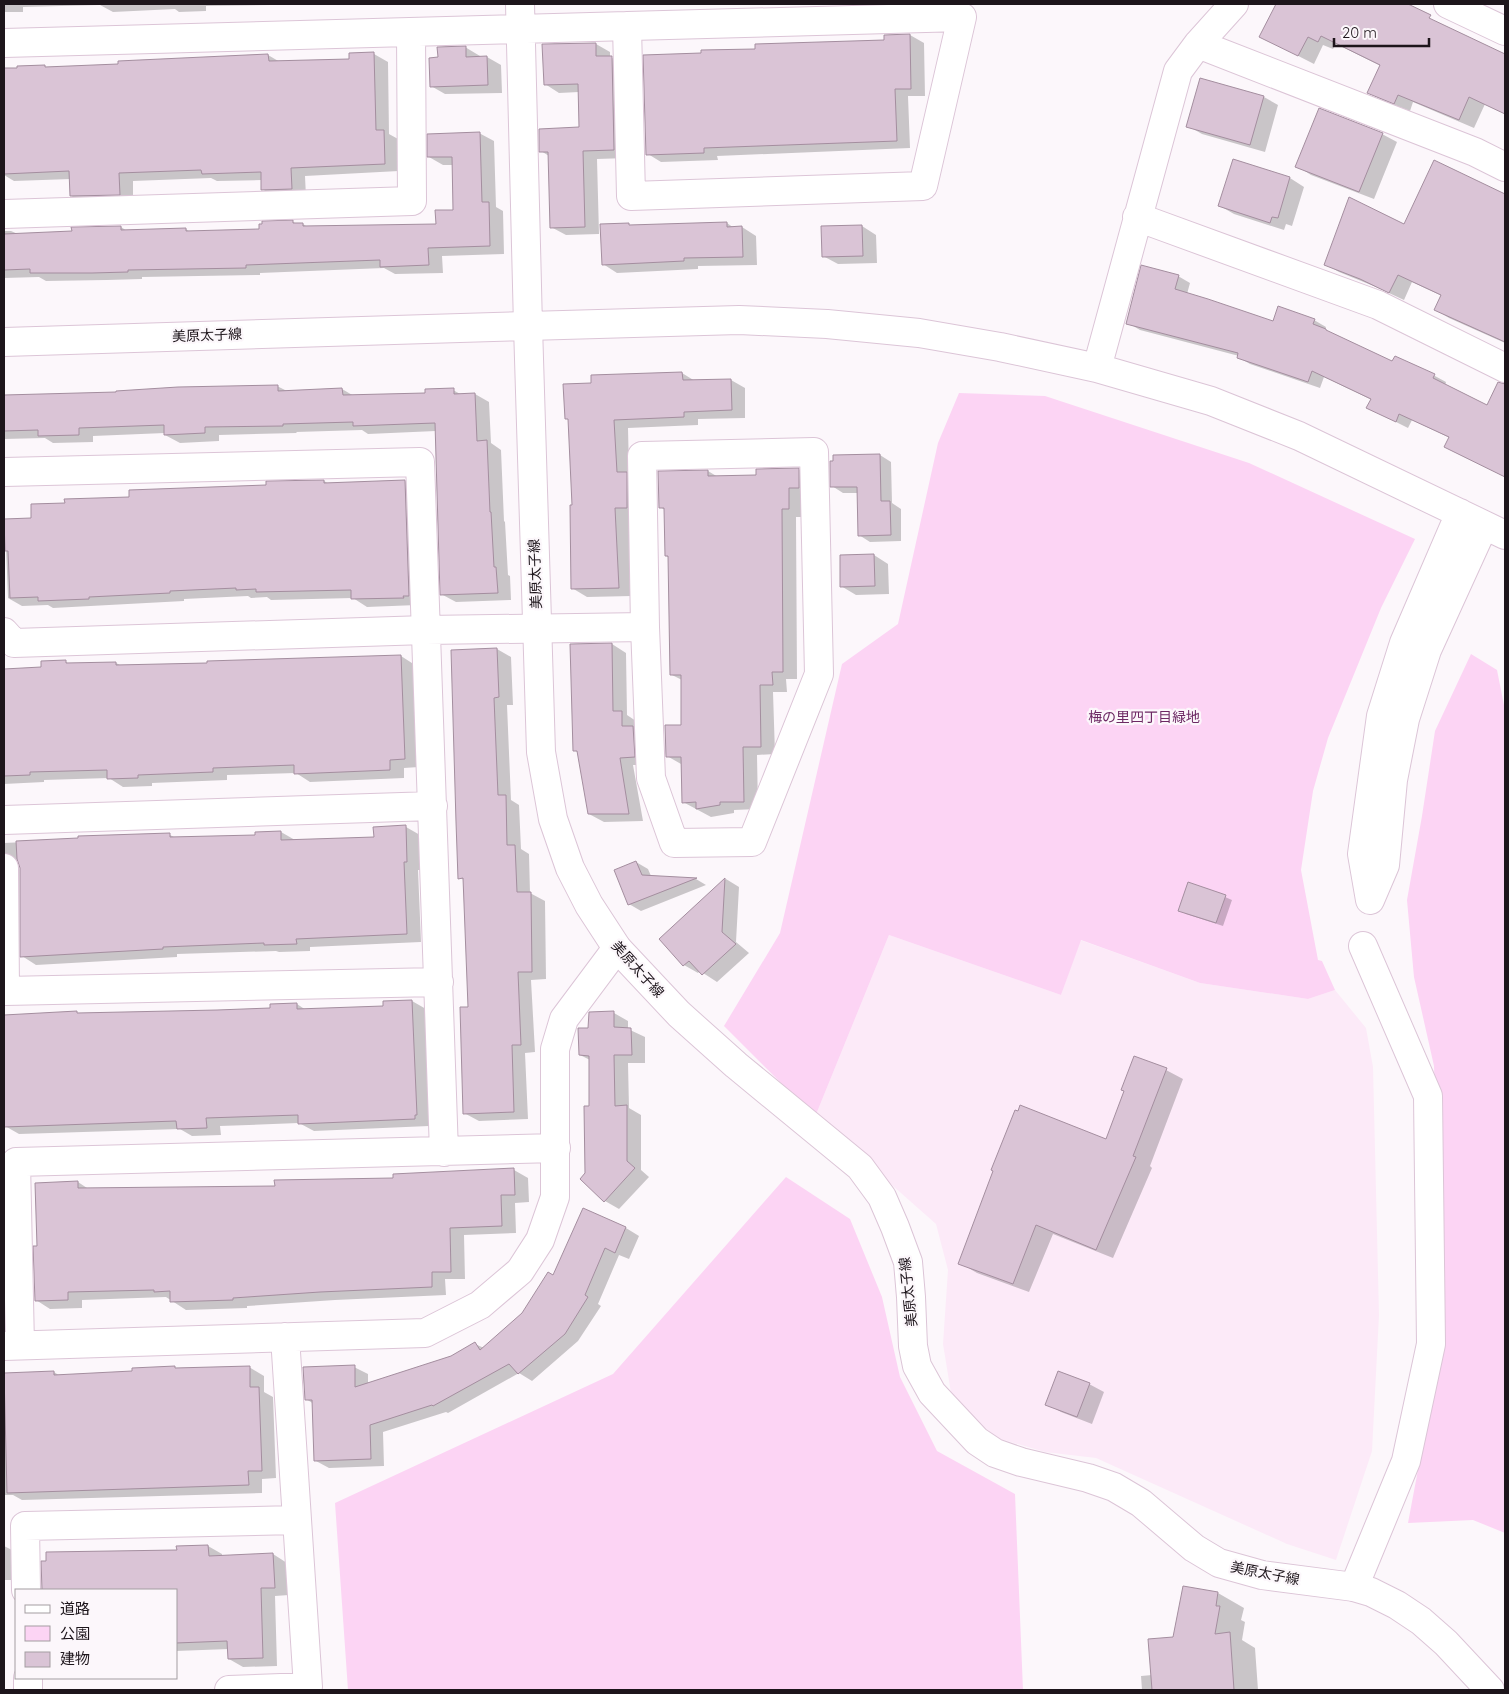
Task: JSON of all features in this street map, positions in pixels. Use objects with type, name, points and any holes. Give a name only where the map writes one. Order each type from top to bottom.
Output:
[{"type":"street","points":[[1097,368],[1178,71],[1198,44],[1234,4]]},
{"type":"street","points":[[1448,4],[1505,31]]},
{"type":"street","points":[[4,43],[411,32],[520,16],[627,26],[962,17],[923,186],[631,196],[627,26]]},
{"type":"street","points":[[520,16],[528,326],[739,320],[827,324],[919,333],[973,342],[1097,368],[1211,400],[1299,436],[1460,513],[1495,530],[1427,650],[1405,719],[1393,780],[1384,865],[1370,900],[1362,854],[1382,716],[1404,643],[1460,513]]},
{"type":"street","points":[[4,214],[412,201],[411,32]]},
{"type":"street","points":[[1198,44],[1475,152],[1505,167]]},
{"type":"street","points":[[1137,217],[1378,305],[1505,368]]},
{"type":"street","name":"美原太子線","points":[[4,342],[528,326],[541,752],[553,819],[570,868],[589,905],[616,948],[679,1014],[736,1065],[860,1167],[882,1197],[908,1262],[913,1346],[917,1366],[932,1394],[977,1441],[995,1453],[1021,1462],[1088,1478],[1114,1487],[1141,1503],[1194,1548],[1219,1563],[1262,1575],[1354,1587],[1371,1592],[1397,1604],[1421,1621],[1446,1643],[1490,1690]]},
{"type":"street","points":[[814,452],[818,674],[752,842],[674,843],[651,778],[645,627],[642,456],[814,452]]},
{"type":"street","points":[[4,472],[420,462],[444,1152]]},
{"type":"street","points":[[4,632],[14,643],[426,630],[645,627]]},
{"type":"street","points":[[4,820],[433,806]]},
{"type":"street","points":[[4,868],[5,991],[439,982]]},
{"type":"street","points":[[1354,1587],[1406,1461],[1432,1344],[1428,1096],[1363,946]]},
{"type":"street","points":[[556,1148],[16,1162],[12,1346],[425,1333],[480,1305],[520,1272],[540,1240],[555,1197],[556,1148],[555,1049],[564,1019],[616,948]]},
{"type":"street","points":[[229,1690],[308,1687],[285,1338]]},
{"type":"street","points":[[26,1589],[25,1526],[297,1520]]},
{"type":"shaded area","points":[[889,935],[1061,995],[1080,940],[1200,983],[1308,999],[1335,990],[1366,1028],[1373,1067],[1379,1315],[1372,1451],[1336,1560],[1287,1544],[1096,1458],[1045,1452],[997,1438],[952,1399],[943,1344],[948,1270],[936,1224],[815,1117]]},
{"type":"green space","name":"梅の里四丁目緑地","points":[[959,393],[1045,396],[1249,463],[1415,539],[1381,608],[1328,738],[1313,791],[1301,870],[1318,960],[1322,961],[1335,990],[1308,999],[1200,983],[1081,940],[1061,995],[889,935],[815,1117],[724,1026],[780,933],[842,664],[898,624],[938,443]]},
{"type":"green space","points":[[1471,654],[1497,670],[1505,710],[1505,1533],[1473,1520],[1408,1523],[1442,1342],[1434,1066],[1414,977],[1407,900],[1435,731]]},
{"type":"green space","points":[[786,1177],[850,1219],[882,1297],[900,1377],[937,1451],[1015,1494],[1023,1690],[348,1690],[335,1503],[613,1374]]},
{"type":"building","points":[[1276,4],[1408,4],[1431,15],[1429,18],[1505,54],[1505,114],[1469,97],[1459,120],[1398,95],[1394,104],[1367,93],[1380,65],[1321,36],[1318,42],[1308,37],[1298,56],[1259,37]]},
{"type":"building","points":[[910,34],[911,89],[895,89],[897,141],[704,148],[704,153],[646,155],[643,55],[701,53],[701,50],[755,49],[755,44],[884,40],[884,35]]},
{"type":"building","points":[[596,43],[596,56],[612,56],[614,150],[583,151],[585,227],[550,228],[548,152],[539,152],[539,129],[579,127],[578,84],[544,85],[542,44]]},
{"type":"building","points":[[466,46],[466,57],[487,56],[488,85],[430,87],[429,58],[438,57],[437,47]]},
{"type":"building","points":[[374,52],[376,130],[384,130],[385,164],[291,168],[292,189],[261,190],[261,172],[202,174],[201,170],[119,173],[120,195],[70,196],[69,171],[4,174],[4,68],[45,65],[45,67],[118,64],[118,61],[268,54],[269,61],[349,59],[349,53]]},
{"type":"building","points":[[1200,78],[1264,96],[1250,145],[1186,127]]},
{"type":"building","points":[[1319,108],[1383,133],[1359,192],[1295,167]]},
{"type":"building","points":[[480,132],[482,202],[489,202],[490,246],[428,248],[429,265],[380,267],[380,260],[246,265],[246,268],[128,270],[128,272],[92,273],[30,273],[30,269],[4,270],[4,234],[72,231],[71,227],[121,226],[121,230],[186,228],[186,231],[259,229],[259,224],[262,224],[262,221],[293,220],[293,223],[303,223],[303,226],[436,224],[435,210],[453,210],[452,157],[427,157],[427,134]]},
{"type":"building","points":[[1233,159],[1290,177],[1278,218],[1272,217],[1270,223],[1218,206]]},
{"type":"building","points":[[1434,160],[1505,194],[1505,342],[1434,310],[1441,295],[1398,275],[1389,293],[1324,265],[1349,197],[1404,224]]},
{"type":"building","points":[[727,222],[727,227],[742,226],[743,257],[684,258],[684,261],[602,265],[600,224]]},
{"type":"building","points":[[862,225],[863,256],[822,257],[821,226]]},
{"type":"building","points":[[1141,265],[1179,275],[1175,289],[1273,321],[1278,306],[1315,319],[1313,324],[1392,361],[1395,356],[1435,374],[1433,378],[1487,405],[1498,382],[1505,384],[1505,477],[1444,447],[1449,437],[1399,414],[1396,422],[1366,408],[1371,399],[1312,371],[1308,382],[1237,358],[1238,353],[1126,324]]},
{"type":"building","points":[[682,372],[683,380],[731,379],[732,410],[684,412],[684,417],[614,420],[617,472],[627,472],[627,508],[615,508],[619,588],[571,589],[570,505],[572,505],[568,419],[565,419],[563,384],[591,383],[591,375]]},
{"type":"building","points":[[278,385],[278,391],[342,388],[343,395],[425,393],[425,389],[454,388],[454,394],[475,393],[477,441],[487,440],[490,512],[498,593],[440,595],[435,423],[353,426],[353,422],[283,424],[283,426],[205,427],[205,433],[164,435],[164,425],[79,428],[79,435],[38,436],[38,430],[4,431],[4,395],[116,392],[178,387]]},
{"type":"building","points":[[880,454],[881,501],[890,501],[891,535],[858,536],[857,487],[830,487],[830,461],[833,461],[833,455]]},
{"type":"building","points":[[799,468],[799,488],[789,488],[789,509],[782,509],[783,672],[772,672],[773,685],[760,685],[761,747],[743,747],[744,802],[720,802],[720,805],[696,809],[696,802],[682,803],[681,757],[666,757],[665,725],[681,725],[681,675],[670,675],[668,556],[665,556],[664,508],[659,508],[658,471],[708,470],[708,476],[756,475],[756,469]]},
{"type":"building","points":[[324,480],[324,483],[405,480],[409,596],[403,596],[404,598],[351,599],[351,590],[256,592],[256,589],[236,590],[236,588],[89,597],[89,599],[38,601],[38,597],[10,598],[8,551],[5,551],[4,519],[31,518],[31,504],[65,503],[64,499],[129,497],[129,490],[266,485],[266,481]]},
{"type":"building","points":[[874,554],[875,586],[840,587],[840,555]]},
{"type":"building","points":[[612,643],[613,711],[622,711],[622,726],[633,726],[635,757],[620,758],[629,814],[588,814],[577,751],[573,751],[570,644]]},
{"type":"building","points":[[497,648],[499,697],[494,698],[498,795],[506,795],[507,845],[515,845],[517,892],[531,892],[532,972],[518,972],[521,1045],[512,1045],[514,1112],[463,1114],[460,1007],[468,1007],[463,878],[458,879],[451,650]]},
{"type":"building","points":[[401,655],[405,759],[390,760],[390,770],[294,774],[294,765],[213,768],[213,772],[138,775],[138,778],[107,779],[107,770],[30,772],[30,775],[4,776],[4,669],[41,667],[41,661],[66,660],[66,663],[116,662],[116,665]]},
{"type":"building","points":[[406,825],[407,862],[404,862],[407,934],[296,939],[297,944],[264,945],[264,943],[163,947],[163,949],[20,957],[20,868],[17,859],[16,841],[78,838],[78,836],[170,833],[170,837],[255,835],[255,832],[281,831],[281,840],[374,837],[373,827]]},
{"type":"building","points":[[636,861],[642,875],[697,878],[628,905],[614,870]]},
{"type":"building","points":[[725,878],[722,932],[736,944],[702,975],[689,961],[683,966],[659,939]]},
{"type":"building","points":[[1188,882],[1226,895],[1216,923],[1178,911]]},
{"type":"building","points":[[412,1000],[417,1115],[415,1115],[415,1119],[298,1124],[298,1115],[206,1118],[207,1128],[177,1129],[176,1121],[4,1127],[4,1015],[77,1011],[77,1013],[270,1008],[270,1004],[297,1003],[297,1009],[383,1006],[383,1001]]},
{"type":"building","points":[[614,1011],[614,1027],[631,1028],[632,1055],[614,1055],[615,1106],[627,1105],[627,1161],[635,1168],[604,1202],[580,1179],[585,1173],[584,1106],[589,1106],[589,1056],[579,1055],[578,1028],[588,1028],[589,1012]]},
{"type":"building","points":[[1134,1056],[1167,1068],[1133,1156],[1136,1157],[1096,1250],[1036,1225],[1013,1284],[958,1264],[993,1171],[991,1170],[1015,1110],[1018,1111],[1020,1105],[1106,1139],[1124,1091],[1121,1090]]},
{"type":"building","points":[[514,1168],[515,1195],[501,1195],[502,1226],[450,1228],[451,1272],[432,1272],[432,1287],[320,1292],[233,1298],[233,1300],[170,1302],[170,1291],[68,1292],[68,1300],[35,1301],[33,1246],[37,1246],[35,1183],[78,1181],[78,1188],[275,1186],[274,1180],[393,1178],[393,1174]]},
{"type":"building","points":[[583,1208],[626,1227],[615,1253],[605,1248],[585,1295],[588,1297],[565,1334],[518,1374],[509,1364],[433,1406],[370,1425],[371,1459],[314,1461],[312,1400],[305,1400],[303,1367],[355,1365],[355,1387],[451,1356],[475,1342],[480,1350],[522,1313],[548,1272],[553,1275]]},
{"type":"building","points":[[175,1366],[175,1368],[250,1366],[250,1387],[259,1387],[262,1471],[248,1471],[249,1485],[7,1493],[4,1373],[54,1371],[54,1375],[132,1371],[132,1368]]},
{"type":"building","points":[[1058,1371],[1090,1383],[1077,1417],[1045,1405]]},
{"type":"building","points":[[208,1545],[209,1556],[273,1553],[275,1588],[261,1588],[263,1658],[228,1659],[227,1641],[178,1643],[178,1589],[42,1589],[41,1561],[46,1561],[46,1552],[177,1550],[176,1546]]},
{"type":"building","points":[[1183,1586],[1218,1592],[1216,1606],[1220,1606],[1215,1634],[1230,1632],[1234,1690],[1152,1690],[1148,1639],[1173,1637]]}]
